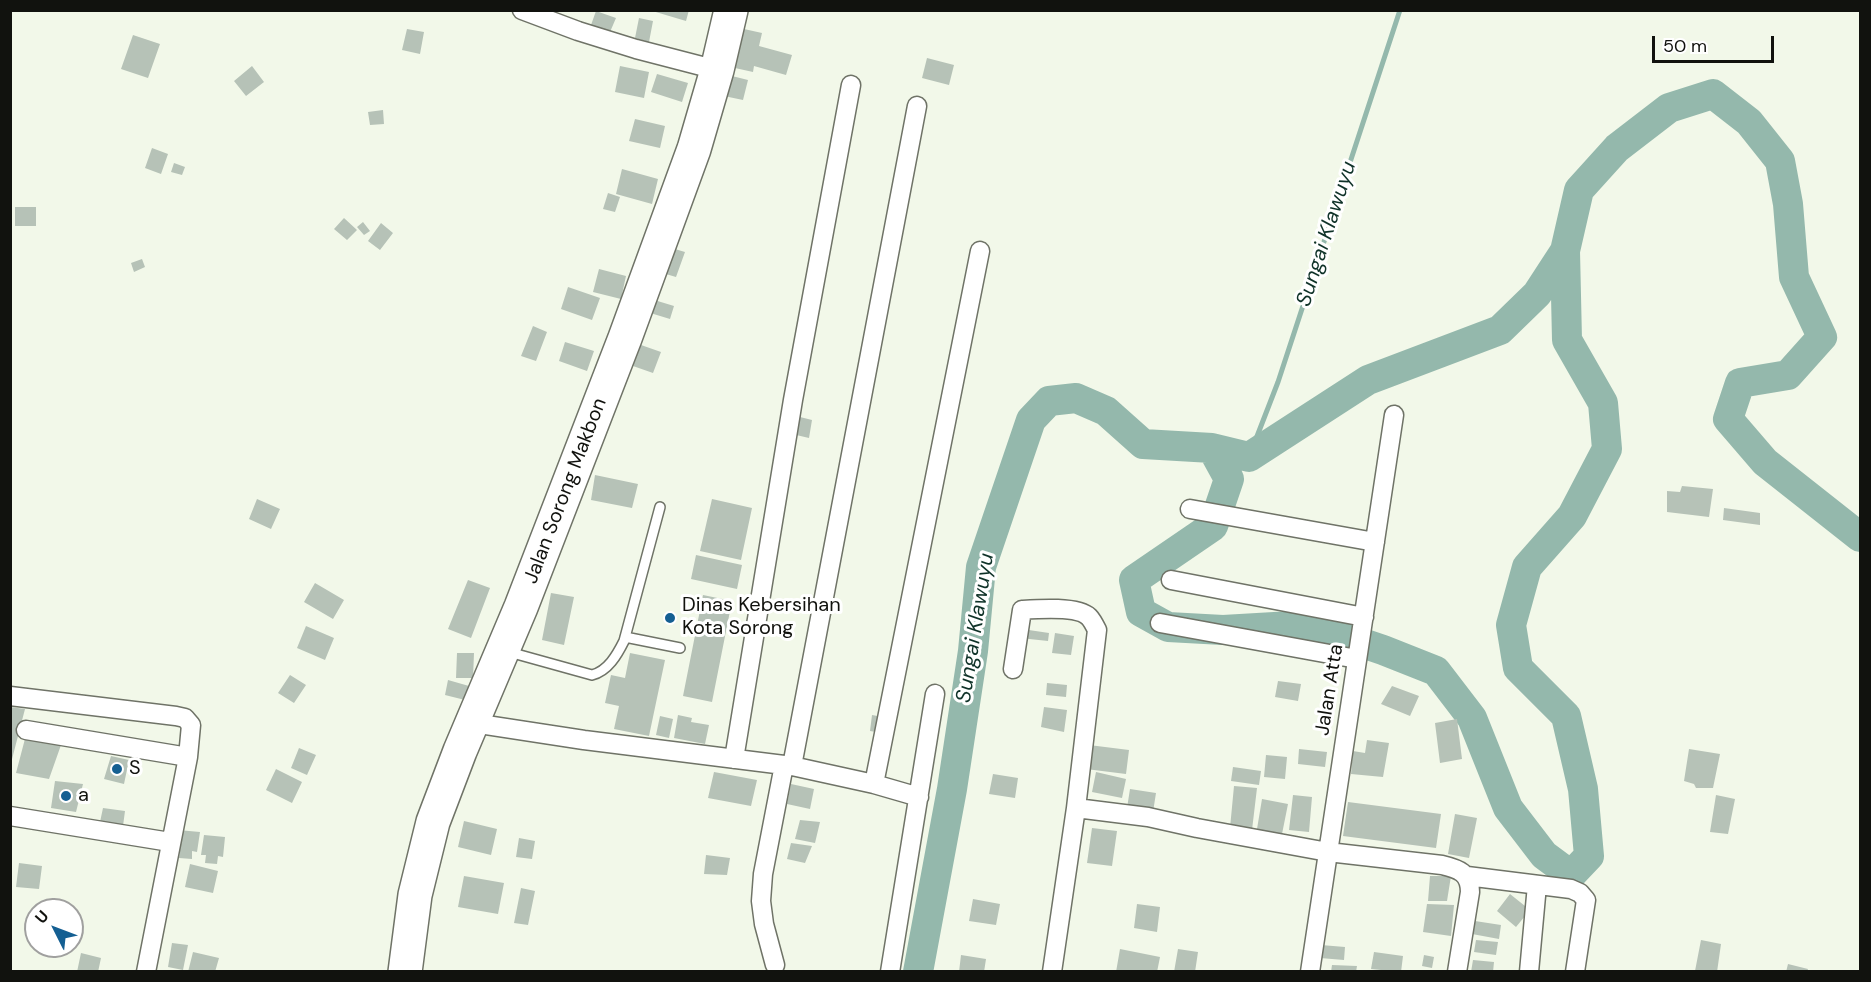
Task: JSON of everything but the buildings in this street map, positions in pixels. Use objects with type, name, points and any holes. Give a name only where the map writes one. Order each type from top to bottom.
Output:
[{"type":"highway","name":"Jalan Sorong Makbon","points":[[405,972],[415,895],[433,822],[504,651],[625,338],[694,149],[717,70],[731,10]]},
{"type":"street","points":[[527,11],[578,31],[717,70]]},
{"type":"street","points":[[734,759],[850,85]]},
{"type":"street","points":[[775,966],[764,924],[761,901],[763,874],[788,766],[917,106]]},
{"type":"street","points":[[874,784],[980,251]]},
{"type":"street","name":"Jalan Atta","points":[[1310,972],[1394,415]]},
{"type":"street","points":[[1190,509],[1375,542]]},
{"type":"street","points":[[1171,580],[1364,617]]},
{"type":"street","points":[[1013,669],[1022,610],[1078,611],[1089,616],[1097,630],[1076,808],[1052,972]]},
{"type":"street","points":[[1160,623],[1357,659]]},
{"type":"street","points":[[890,972],[935,694]]},
{"type":"street","points":[[10,696],[185,718],[192,727],[146,972]]},
{"type":"street","points":[[473,723],[584,740],[788,766],[919,796]]},
{"type":"street","points":[[26,730],[188,757]]},
{"type":"street","points":[[1076,808],[1149,817],[1328,852],[1442,865],[1460,870],[1467,876],[1470,891],[1457,972]]},
{"type":"street","points":[[10,816],[170,842]]},
{"type":"street","points":[[1467,876],[1571,889],[1580,893],[1586,900],[1575,972]]},
{"type":"street","points":[[1528,972],[1537,885]]},
{"type":"lane","points":[[504,651],[592,675],[609,665],[625,638],[660,507]]},
{"type":"lane","points":[[625,638],[680,648]]},
{"type":"waterway","name":"Sungai Klawuyu","points":[[1249,457],[1278,382],[1400,10]]},
{"type":"waterway","name":"Sungai Klawuyu","points":[[918,972],[952,789],[973,651],[981,567],[1031,420],[1049,401],[1076,398],[1106,411],[1143,444],[1212,448],[1229,479],[1213,526],[1134,580],[1141,612],[1168,627],[1223,630],[1309,625],[1436,671],[1472,718],[1508,808],[1544,855],[1571,875],[1589,856],[1583,789],[1566,716],[1518,668],[1511,625],[1527,567],[1572,516],[1607,449],[1603,403],[1567,340],[1565,251],[1579,190],[1617,148],[1669,108],[1713,94],[1749,122],[1780,161],[1788,204],[1794,277],[1822,337],[1788,375],[1740,383],[1728,419],[1765,462],[1860,537]]},
{"type":"waterway","name":"Sungai Klawuyu","points":[[1212,448],[1249,457],[1368,380],[1500,330],[1537,294],[1565,251]]},
{"type":"place","name":"Dinas Kebersihan Kota Sorong","points":[[670,618]]},
{"type":"place","name":"S","points":[[117,769]]},
{"type":"place","name":"a","points":[[66,796]]}]
